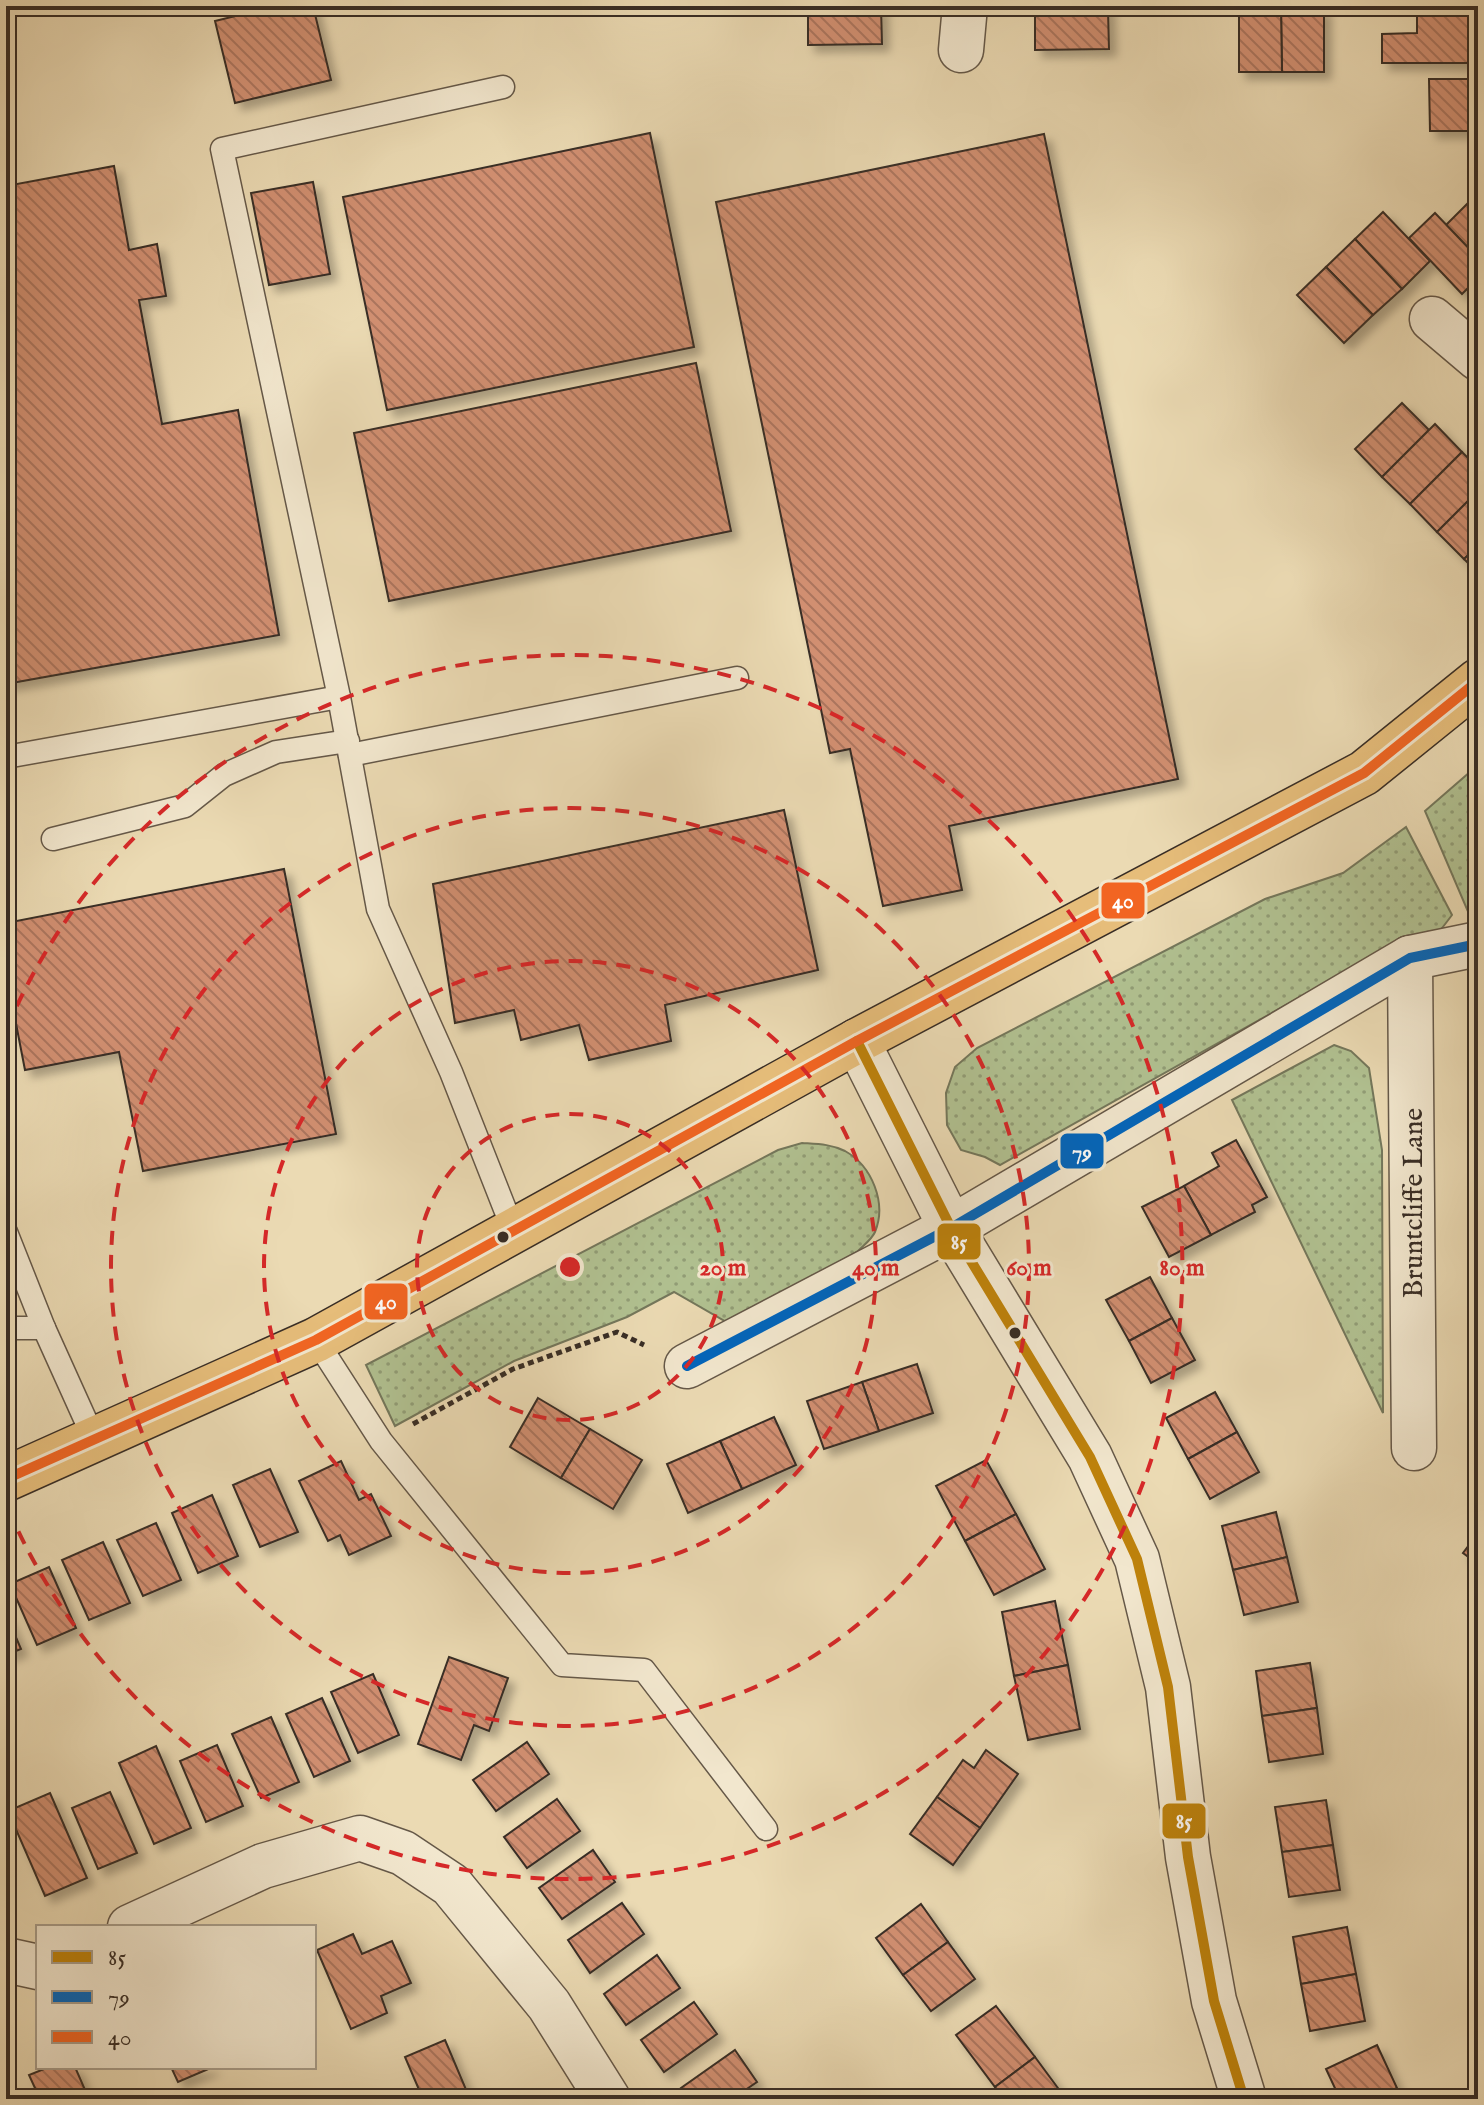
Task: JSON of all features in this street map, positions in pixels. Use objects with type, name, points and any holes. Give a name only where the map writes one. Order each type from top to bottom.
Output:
[{"type":"main road","points":[[6,1479],[316,1340],[857,1041],[1364,773],[1478,681]]},
{"type":"street","points":[[961,50],[965,6]]},
{"type":"street","points":[[1432,319],[1478,358]]},
{"type":"street","points":[[687,1366],[951,1228],[1410,958],[1478,944]]},
{"type":"street","name":"Bruntcliffe Lane","points":[[1410,958],[1414,1448]]},
{"type":"street","points":[[857,1041],[951,1228],[1090,1457],[1137,1559],[1168,1687],[1188,1857],[1214,2001],[1244,2099]]},
{"type":"street","points":[[134,1925],[263,1866],[360,1838],[403,1853],[451,1885],[549,2005],[608,2099]]},
{"type":"street","points":[[6,1960],[36,1967]]},
{"type":"lane","points":[[503,87],[222,149],[339,697],[378,909],[451,1072],[514,1232]]},
{"type":"lane","points":[[53,839],[185,806],[224,775],[276,752],[349,748],[737,678]]},
{"type":"lane","points":[[6,757],[339,697]]},
{"type":"lane","points":[[6,1232],[44,1328],[95,1441]]},
{"type":"lane","points":[[6,1325],[12,1328],[44,1328]]},
{"type":"lane","points":[[316,1340],[381,1441],[562,1665],[644,1670],[766,1829]]},
{"type":"path","points":[[381,1441],[513,1369],[617,1332],[687,1366]]},
{"type":"green space","points":[[1478,765],[1478,913],[1469,914],[1425,811]]},
{"type":"green space","points":[[1406,827],[1452,915],[1436,936],[1329,981],[1000,1165],[961,1150],[947,1125],[946,1093],[955,1067],[977,1048],[1265,899],[1343,873]]},
{"type":"green space","points":[[1334,1045],[1351,1051],[1369,1068],[1382,1150],[1383,1413],[1232,1100]]},
{"type":"green space","points":[[802,1143],[845,1151],[870,1176],[878,1198],[878,1221],[874,1235],[858,1251],[730,1324],[674,1292],[627,1317],[514,1361],[395,1426],[366,1365],[778,1150]]},
{"type":"building","points":[[276,6],[313,6],[331,80],[235,103],[215,21]]},
{"type":"building","points":[[808,6],[881,6],[882,44],[808,45]]},
{"type":"building","points":[[1035,6],[1108,6],[1108,10],[1035,11]]},
{"type":"building","points":[[1324,8],[1324,72],[1282,72],[1281,9]]},
{"type":"building","points":[[1239,9],[1281,9],[1282,72],[1239,72]]},
{"type":"building","points":[[1417,9],[1478,9],[1478,63],[1382,63],[1382,34],[1417,33]]},
{"type":"building","points":[[1108,10],[1109,49],[1035,50],[1035,11]]},
{"type":"building","points":[[1429,79],[1478,79],[1478,131],[1430,131]]},
{"type":"building","points":[[650,133],[694,347],[387,410],[343,197]]},
{"type":"building","points":[[1044,134],[1178,779],[949,826],[962,890],[883,906],[850,749],[830,753],[716,202]]},
{"type":"building","points":[[114,166],[129,250],[157,244],[166,296],[139,300],[162,424],[238,410],[279,635],[6,684],[6,186]]},
{"type":"building","points":[[313,182],[330,274],[269,285],[251,193]]},
{"type":"building","points":[[1473,198],[1478,203],[1478,258],[1446,225]]},
{"type":"building","points":[[1383,212],[1430,261],[1402,289],[1355,239]]},
{"type":"building","points":[[1435,213],[1478,258],[1478,278],[1462,294],[1409,238]]},
{"type":"building","points":[[1355,239],[1402,289],[1373,315],[1326,267]]},
{"type":"building","points":[[1326,267],[1373,315],[1344,343],[1297,295]]},
{"type":"building","points":[[696,363],[731,531],[389,601],[354,433]]},
{"type":"building","points":[[1402,403],[1429,430],[1382,477],[1355,449]]},
{"type":"building","points":[[1435,424],[1462,452],[1410,504],[1382,477]]},
{"type":"building","points":[[1462,452],[1478,468],[1478,491],[1437,532],[1410,504]]},
{"type":"building","points":[[1478,491],[1478,546],[1464,559],[1437,532]]},
{"type":"building","points":[[1478,546],[1478,573],[1464,559]]},
{"type":"building","points":[[784,810],[818,970],[665,1005],[671,1041],[589,1060],[579,1025],[521,1040],[514,1010],[455,1023],[433,884]]},
{"type":"building","points":[[284,869],[336,1134],[143,1171],[119,1052],[25,1070],[6,972],[6,923]]},
{"type":"building","points":[[1236,1140],[1267,1197],[1252,1205],[1255,1212],[1211,1235],[1184,1186],[1219,1166],[1212,1153]]},
{"type":"building","points":[[1184,1186],[1211,1235],[1169,1257],[1142,1207]]},
{"type":"building","points":[[1150,1277],[1172,1318],[1129,1341],[1106,1300]]},
{"type":"building","points":[[1172,1318],[1195,1360],[1151,1383],[1129,1341]]},
{"type":"building","points":[[917,1364],[933,1413],[879,1431],[862,1382]]},
{"type":"building","points":[[862,1382],[879,1431],[824,1449],[807,1401]]},
{"type":"building","points":[[1215,1392],[1237,1432],[1188,1459],[1166,1418]]},
{"type":"building","points":[[538,1398],[590,1429],[561,1478],[510,1447]]},
{"type":"building","points":[[774,1417],[796,1465],[742,1489],[720,1441]]},
{"type":"building","points":[[590,1429],[642,1460],[613,1509],[561,1478]]},
{"type":"building","points":[[1237,1432],[1259,1472],[1210,1499],[1188,1459]]},
{"type":"building","points":[[720,1441],[742,1489],[688,1513],[667,1464]]},
{"type":"building","points":[[986,1460],[1016,1514],[965,1541],[936,1486]]},
{"type":"building","points":[[341,1461],[359,1500],[371,1494],[391,1536],[349,1555],[340,1535],[328,1541],[299,1481]]},
{"type":"building","points":[[270,1469],[298,1532],[260,1547],[233,1485]]},
{"type":"building","points":[[212,1495],[238,1556],[198,1573],[172,1513]]},
{"type":"building","points":[[1276,1512],[1287,1557],[1233,1570],[1222,1526]]},
{"type":"building","points":[[1016,1514],[1045,1569],[994,1595],[965,1541]]},
{"type":"building","points":[[156,1523],[181,1580],[143,1596],[117,1540]]},
{"type":"building","points":[[1478,1533],[1478,1564],[1463,1553]]},
{"type":"building","points":[[103,1542],[130,1603],[89,1620],[62,1560]]},
{"type":"building","points":[[1287,1557],[1298,1602],[1244,1615],[1233,1570]]},
{"type":"building","points":[[49,1567],[76,1628],[37,1645],[10,1584]]},
{"type":"building","points":[[1055,1601],[1068,1665],[1014,1676],[1002,1612]]},
{"type":"building","points":[[6,1614],[21,1649],[6,1655]]},
{"type":"building","points":[[449,1657],[508,1678],[489,1731],[474,1725],[461,1760],[418,1744]]},
{"type":"building","points":[[1310,1663],[1317,1708],[1262,1716],[1256,1671]]},
{"type":"building","points":[[1068,1665],[1080,1729],[1028,1740],[1014,1676]]},
{"type":"building","points":[[373,1674],[399,1735],[358,1753],[331,1692]]},
{"type":"building","points":[[322,1698],[350,1761],[314,1777],[286,1714]]},
{"type":"building","points":[[1317,1708],[1323,1754],[1269,1762],[1262,1716]]},
{"type":"building","points":[[271,1717],[299,1782],[261,1798],[232,1734]]},
{"type":"building","points":[[527,1742],[549,1774],[496,1811],[473,1780]]},
{"type":"building","points":[[217,1745],[243,1806],[206,1822],[180,1761]]},
{"type":"building","points":[[156,1746],[191,1828],[154,1844],[119,1763]]},
{"type":"building","points":[[986,1750],[1018,1774],[980,1828],[937,1797],[963,1760],[974,1768]]},
{"type":"building","points":[[110,1792],[137,1853],[98,1869],[72,1808]]},
{"type":"building","points":[[50,1793],[87,1878],[45,1896],[8,1811]]},
{"type":"building","points":[[937,1797],[980,1828],[953,1865],[910,1834]]},
{"type":"building","points":[[557,1799],[580,1831],[527,1868],[504,1837]]},
{"type":"building","points":[[1326,1800],[1333,1845],[1282,1852],[1275,1807]]},
{"type":"building","points":[[1333,1845],[1340,1890],[1289,1897],[1282,1852]]},
{"type":"building","points":[[593,1850],[615,1882],[562,1919],[539,1888]]},
{"type":"building","points":[[622,1903],[644,1934],[590,1973],[568,1940]]},
{"type":"building","points":[[921,1904],[948,1942],[903,1975],[876,1938]]},
{"type":"building","points":[[1347,1927],[1356,1974],[1301,1984],[1293,1937]]},
{"type":"building","points":[[353,1934],[362,1954],[392,1941],[411,1983],[381,1996],[387,2013],[351,2029],[317,1950]]},
{"type":"building","points":[[948,1942],[975,1979],[931,2011],[903,1975]]},
{"type":"building","points":[[657,1955],[680,1988],[626,2025],[604,1994]]},
{"type":"building","points":[[1356,1974],[1365,2021],[1310,2031],[1301,1984]]},
{"type":"building","points":[[694,2002],[717,2034],[664,2072],[641,2040]]},
{"type":"building","points":[[996,2006],[1035,2057],[995,2087],[956,2035]]},
{"type":"building","points":[[445,2040],[470,2099],[423,2099],[405,2057]]},
{"type":"building","points":[[1377,2045],[1397,2088],[1375,2099],[1340,2099],[1326,2069]]},
{"type":"building","points":[[735,2050],[757,2082],[732,2099],[689,2099],[681,2088]]},
{"type":"building","points":[[1035,2057],[1066,2099],[1004,2099],[995,2087]]},
{"type":"building","points":[[44,2069],[76,2069],[89,2099],[40,2099],[29,2075]]},
{"type":"building","points":[[172,2069],[208,2069],[178,2082]]},
{"type":"transit line","name":"40","points":[[6,1479],[316,1340],[857,1041],[1364,773],[1478,681]]},
{"type":"transit line","name":"79","points":[[687,1366],[951,1228],[1410,958],[1478,944]]},
{"type":"transit line","name":"85","points":[[857,1041],[951,1228],[1090,1457],[1137,1559],[1168,1687],[1188,1857],[1214,2001],[1244,2099]]}]
